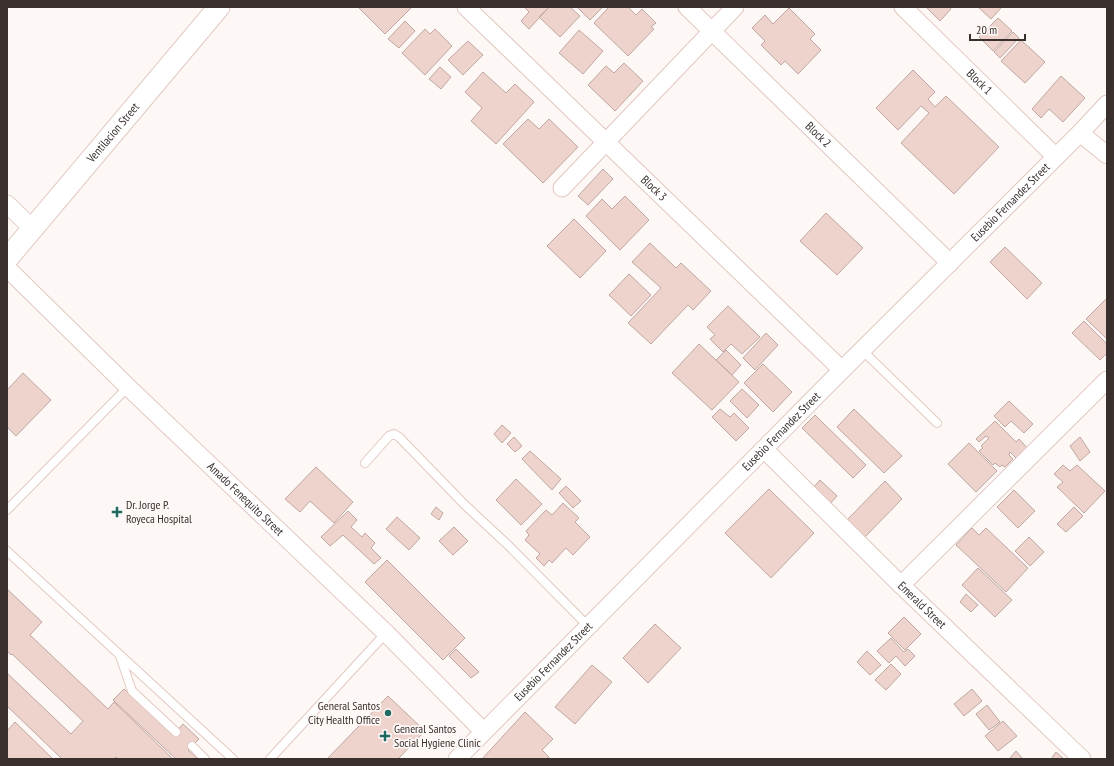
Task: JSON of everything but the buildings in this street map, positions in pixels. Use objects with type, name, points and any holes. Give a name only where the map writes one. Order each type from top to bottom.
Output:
[{"type":"street","name":"Ventilacion Street","points":[[7,259],[220,7]]},
{"type":"street","name":"Block 3","points":[[466,7],[842,370]]},
{"type":"street","name":"Block 2","points":[[687,7],[950,263]]},
{"type":"street","points":[[562,188],[735,7]]},
{"type":"street","name":"Block 1","points":[[904,7],[1056,157]]},
{"type":"street","name":"Eusebio Fernandez Street","points":[[457,759],[483,731],[1080,133],[1107,104]]},
{"type":"street","points":[[1080,133],[1107,155]]},
{"type":"street","points":[[7,204],[33,229]]},
{"type":"street","name":"Amado Fenequito Street","points":[[7,268],[128,387],[386,633],[483,731]]},
{"type":"street","points":[[901,585],[1107,380]]},
{"type":"street","name":"Emerald Street","points":[[764,449],[901,585],[1082,759]]},
{"type":"lane","points":[[862,350],[937,422]]},
{"type":"lane","points":[[7,510],[128,387]]},
{"type":"lane","points":[[365,463],[389,436],[394,434],[400,437],[465,505],[509,546],[588,626]]},
{"type":"lane","points":[[7,551],[233,759]]},
{"type":"lane","points":[[270,759],[386,633]]},
{"type":"lane","points":[[120,655],[132,691],[176,732]]},
{"type":"lane","points":[[192,746],[205,759]]},
{"type":"place","name":"Dr. Jorge P. Royeca Hospital","points":[[117,512]]},
{"type":"place","name":"General Santos City Health Office","points":[[388,713]]},
{"type":"place","name":"General Santos Social Hygiene Clinic","points":[[385,736]]}]
